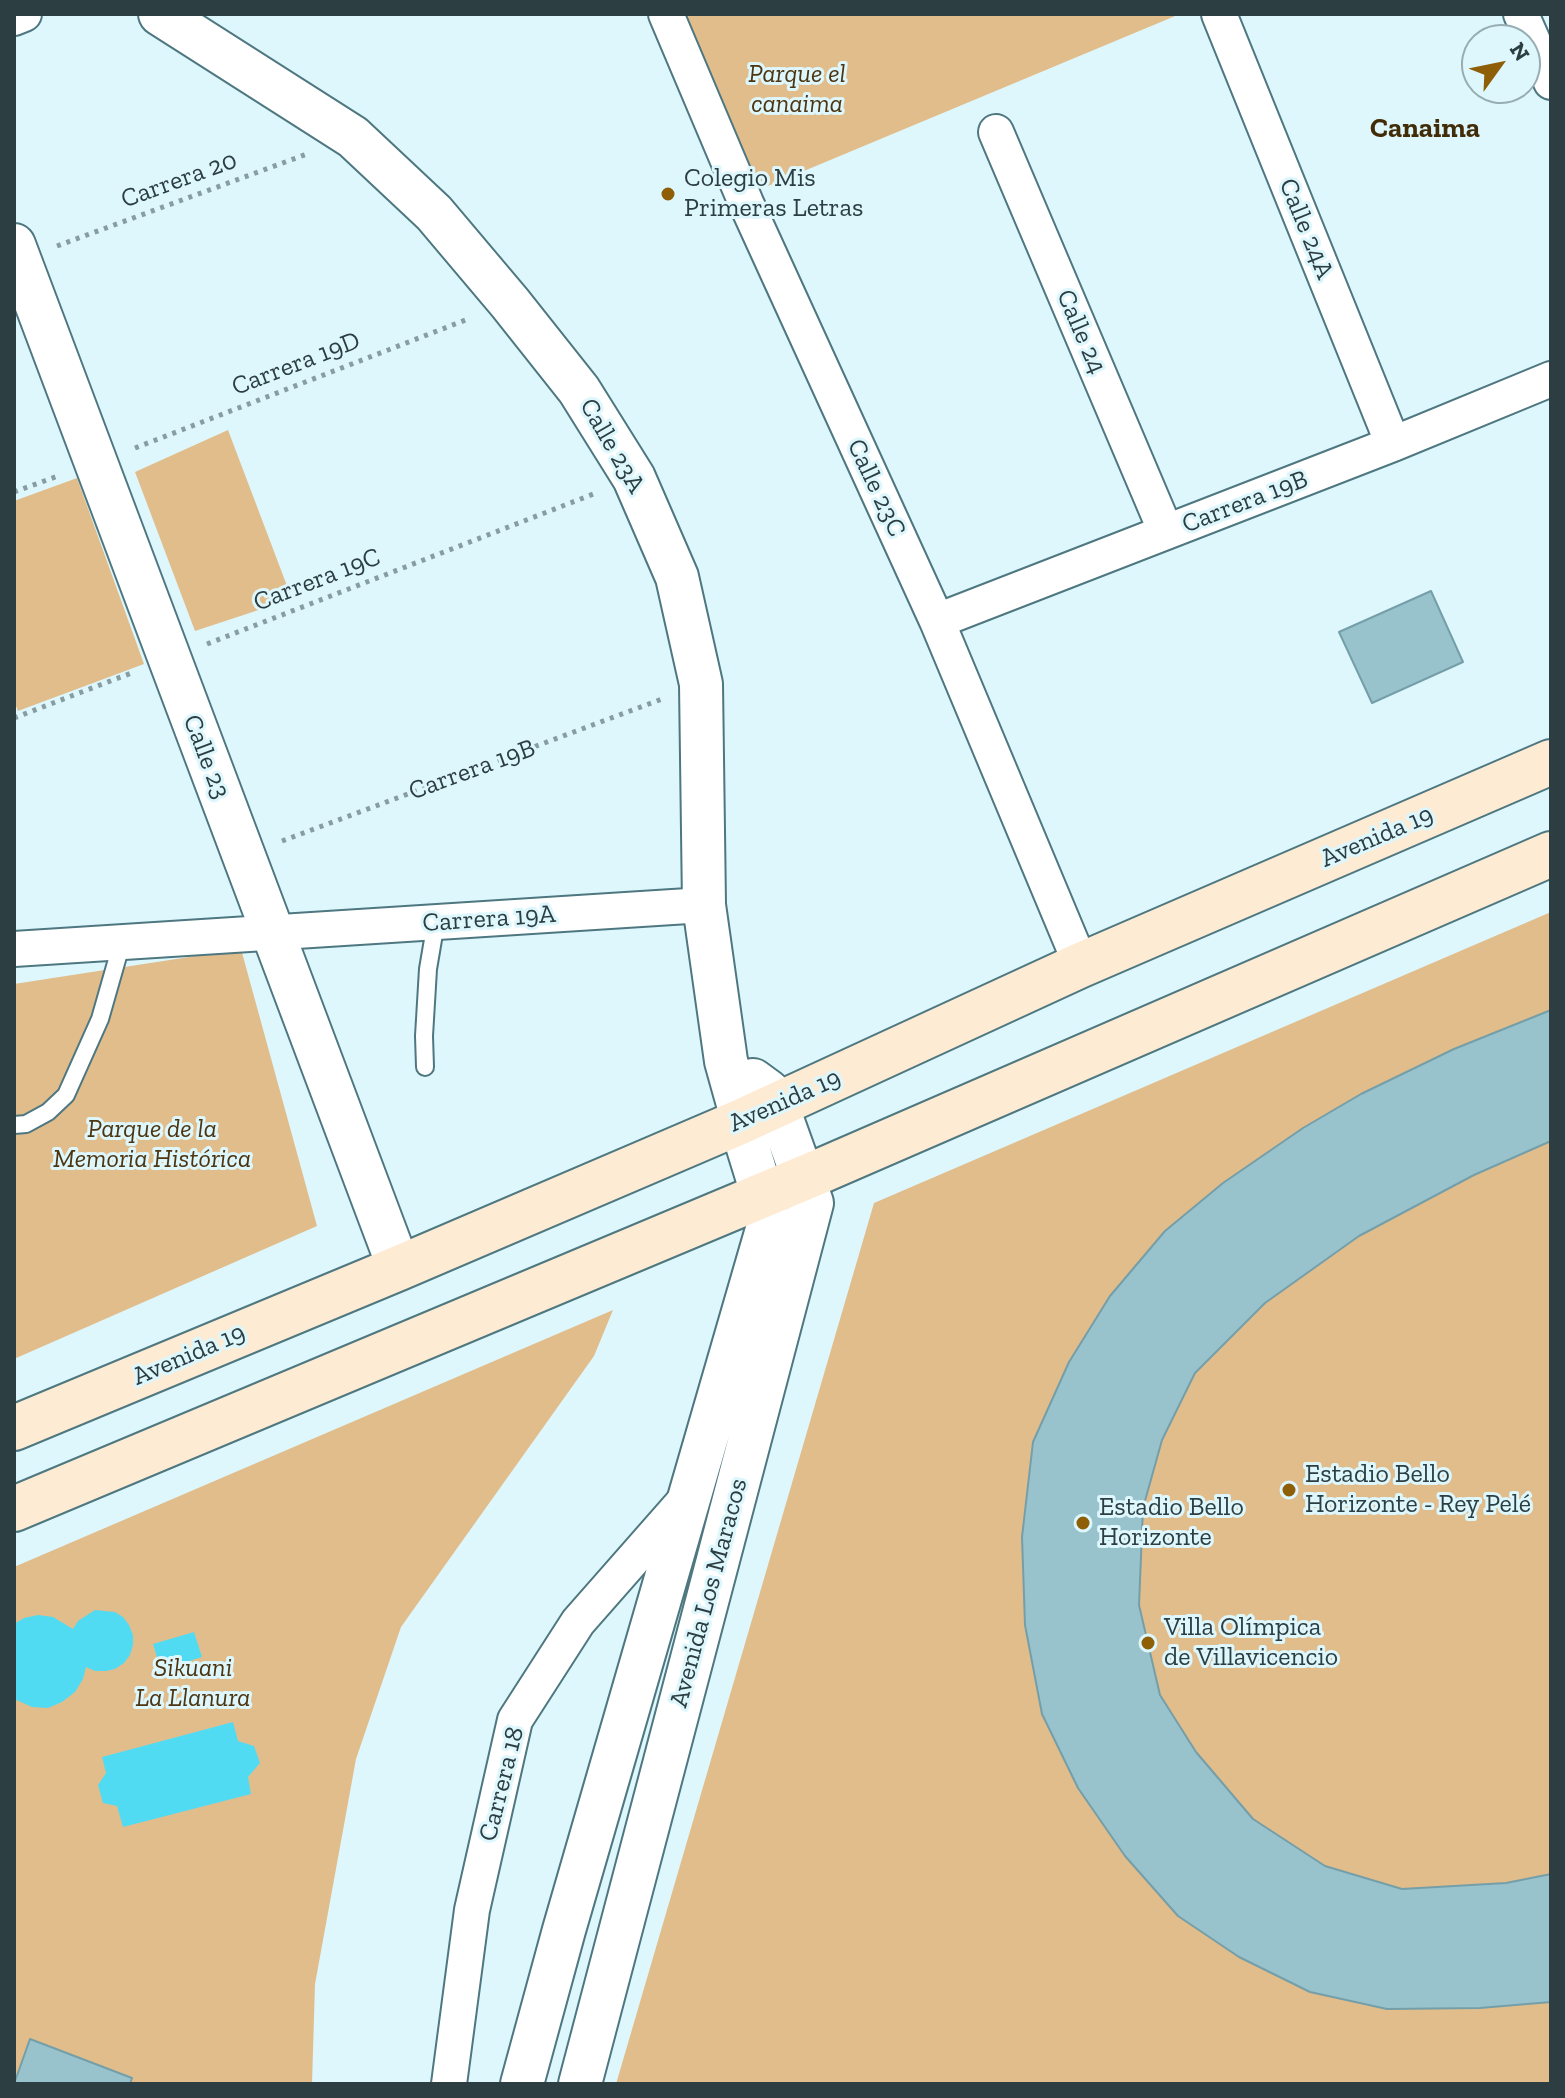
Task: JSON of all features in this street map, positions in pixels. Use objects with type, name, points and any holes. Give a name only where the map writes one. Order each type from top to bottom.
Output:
[{"type":"main road","name":"Avenida 19","points":[[14,1428],[758,1114],[1081,965],[1551,762]]},
{"type":"main road","points":[[14,1509],[803,1178],[1551,854]]},
{"type":"street","points":[[14,18],[24,14]]},
{"type":"street","name":"Calle 23A","points":[[160,14],[353,137],[434,213],[579,390],[634,478],[677,577],[701,684],[704,905],[726,1061],[768,1091],[758,1114]]},
{"type":"street","name":"Calle 23C","points":[[666,14],[746,203],[937,621],[1081,965]]},
{"type":"street","name":"Calle 24A","points":[[1219,14],[1393,444]]},
{"type":"street","points":[[1521,14],[1551,82]]},
{"type":"street","name":"Calle 24","points":[[996,132],[1166,532]]},
{"type":"street","name":"Calle 23","points":[[17,252],[399,1268]]},
{"type":"street","name":"Carrera 19B","points":[[937,621],[1393,444],[1551,379]]},
{"type":"street","name":"Carrera 19A","points":[[273,934],[704,905]]},
{"type":"street","points":[[14,949],[273,934]]},
{"type":"street","name":"Avenida Los Maracos","points":[[580,2084],[812,1203],[803,1178],[758,1114]]},
{"type":"street","name":"Avenida Los Maracos","points":[[522,2084],[770,1219],[762,1195],[758,1114]]},
{"type":"street","name":"Carrera 18","points":[[449,2084],[472,1910],[515,1720],[578,1622],[692,1493]]},
{"type":"lane","points":[[425,1067],[428,969],[436,922]]},
{"type":"lane","points":[[14,1125],[26,1124],[48,1112],[66,1095],[100,1019],[122,942]]},
{"type":"path","name":"Carrera 20","points":[[17,252],[353,137]]},
{"type":"path","name":"Carrera 19D","points":[[96,463],[510,303]]},
{"type":"path","name":"Carrera 19C","points":[[14,718],[634,478]]},
{"type":"path","name":"Carrera 19B","points":[[243,855],[701,684]]},
{"type":"green space","name":"Parque el canaima","points":[[683,14],[1180,14],[756,191]]},
{"type":"green space","points":[[228,430],[292,599],[195,631],[135,472]]},
{"type":"green space","points":[[77,478],[144,664],[18,711],[14,701],[14,501]]},
{"type":"green space","name":"Villa Olímpica de Villavicencio","points":[[1551,912],[1551,2084],[616,2084],[874,1203]]},
{"type":"green space","name":"Parque de la Memoria Histórica","points":[[241,949],[317,1226],[14,1359],[14,984]]},
{"type":"green space","name":"Sikuani La Llanura","points":[[613,1310],[594,1356],[401,1627],[356,1759],[315,1984],[312,2084],[14,2084],[14,1567]]},
{"type":"water","points":[[95,1610],[115,1612],[129,1625],[133,1645],[124,1663],[106,1671],[86,1667],[75,1692],[48,1708],[32,1707],[14,1699],[14,1624],[38,1615],[53,1617],[73,1629],[78,1621]]},
{"type":"water","points":[[194,1632],[202,1657],[161,1670],[153,1644]]},
{"type":"water","points":[[233,1722],[238,1741],[254,1746],[260,1763],[248,1777],[251,1794],[123,1827],[117,1806],[103,1803],[98,1785],[106,1773],[102,1757]]},
{"type":"building","points":[[1431,591],[1463,662],[1372,703],[1339,632]]},
{"type":"building","name":"Estadio Bello Horizonte","points":[[1551,1010],[1551,1141],[1474,1175],[1359,1236],[1265,1303],[1195,1373],[1162,1440],[1143,1508],[1139,1605],[1160,1695],[1196,1752],[1253,1819],[1325,1866],[1402,1889],[1506,1883],[1551,1874],[1551,2002],[1480,2008],[1387,2009],[1310,1992],[1239,1957],[1178,1916],[1125,1856],[1078,1788],[1042,1714],[1025,1625],[1022,1537],[1033,1442],[1069,1362],[1110,1296],[1165,1231],[1223,1183],[1303,1128],[1361,1094],[1454,1049]]},
{"type":"building","points":[[30,2039],[132,2078],[130,2084],[14,2084]]},
{"type":"place","name":"Colegio Mis Primeras Letras","points":[[668,194]]},
{"type":"place","name":"Estadio Bello Horizonte - Rey Pelé","points":[[1289,1490]]},
{"type":"place","name":"Estadio Bello Horizonte","points":[[1083,1523]]},
{"type":"place","name":"Villa Olímpica de Villavicencio","points":[[1148,1643]]},
{"type":"district","name":"Canaima","points":[[1425,129]]}]
